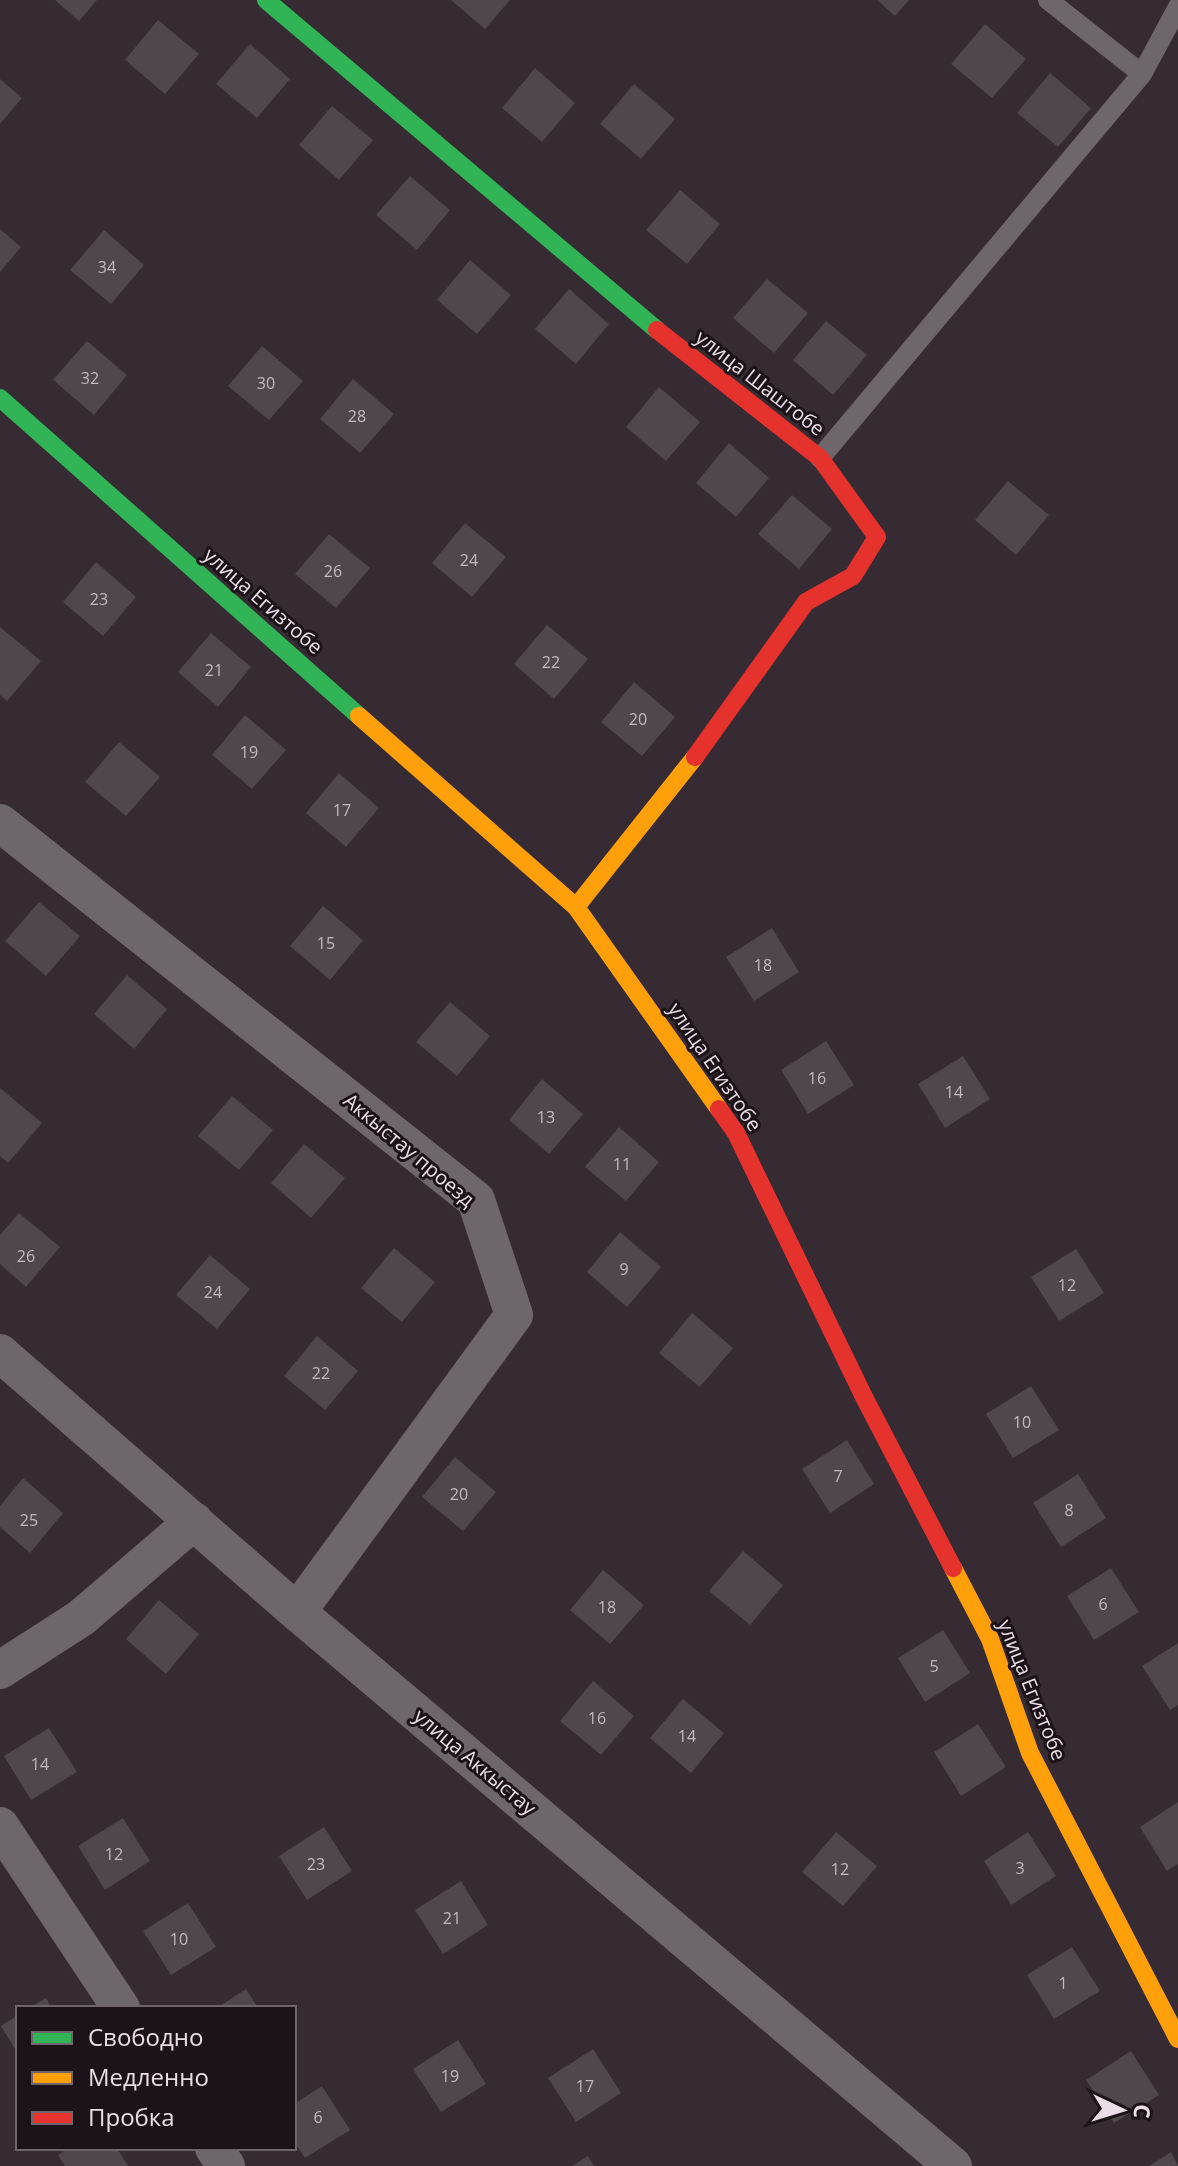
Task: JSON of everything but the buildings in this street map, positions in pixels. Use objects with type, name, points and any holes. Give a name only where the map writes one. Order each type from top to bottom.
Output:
[{"type":"street","name":"улица Шаштобе","points":[[266,0],[624,304],[820,458],[877,537],[853,576],[806,602],[717,729],[576,907]]},
{"type":"street","name":"улица Егизтобе","points":[[0,398],[576,907],[736,1133],[864,1397],[990,1639],[1030,1753],[1178,2039]]},
{"type":"street","name":"Аккыстау проезд","points":[[0,823],[476,1200],[514,1315],[297,1612]]},
{"type":"street","name":"улица Аккыстау","points":[[0,1353],[297,1612],[953,2166]]},
{"type":"street","points":[[0,1670],[81,1618],[194,1521]]},
{"type":"street","points":[[0,1826],[120,2006]]},
{"type":"lane","points":[[1048,0],[1142,74]]},
{"type":"lane","points":[[820,458],[1142,74],[1178,7]]},
{"type":"traffic: fast","points":[[266,0],[657,330]]},
{"type":"traffic: fast","points":[[0,398],[359,716]]},
{"type":"traffic: slow","points":[[359,716],[576,907],[719,1109]]},
{"type":"traffic: slow","points":[[576,907],[695,757]]},
{"type":"traffic: slow","points":[[953,1568],[990,1639],[1030,1753],[1178,2039]]},
{"type":"traffic: jam","points":[[657,330],[820,458],[877,537],[853,576],[806,602],[695,757]]},
{"type":"traffic: jam","points":[[719,1109],[736,1133],[864,1397],[953,1568]]}]
